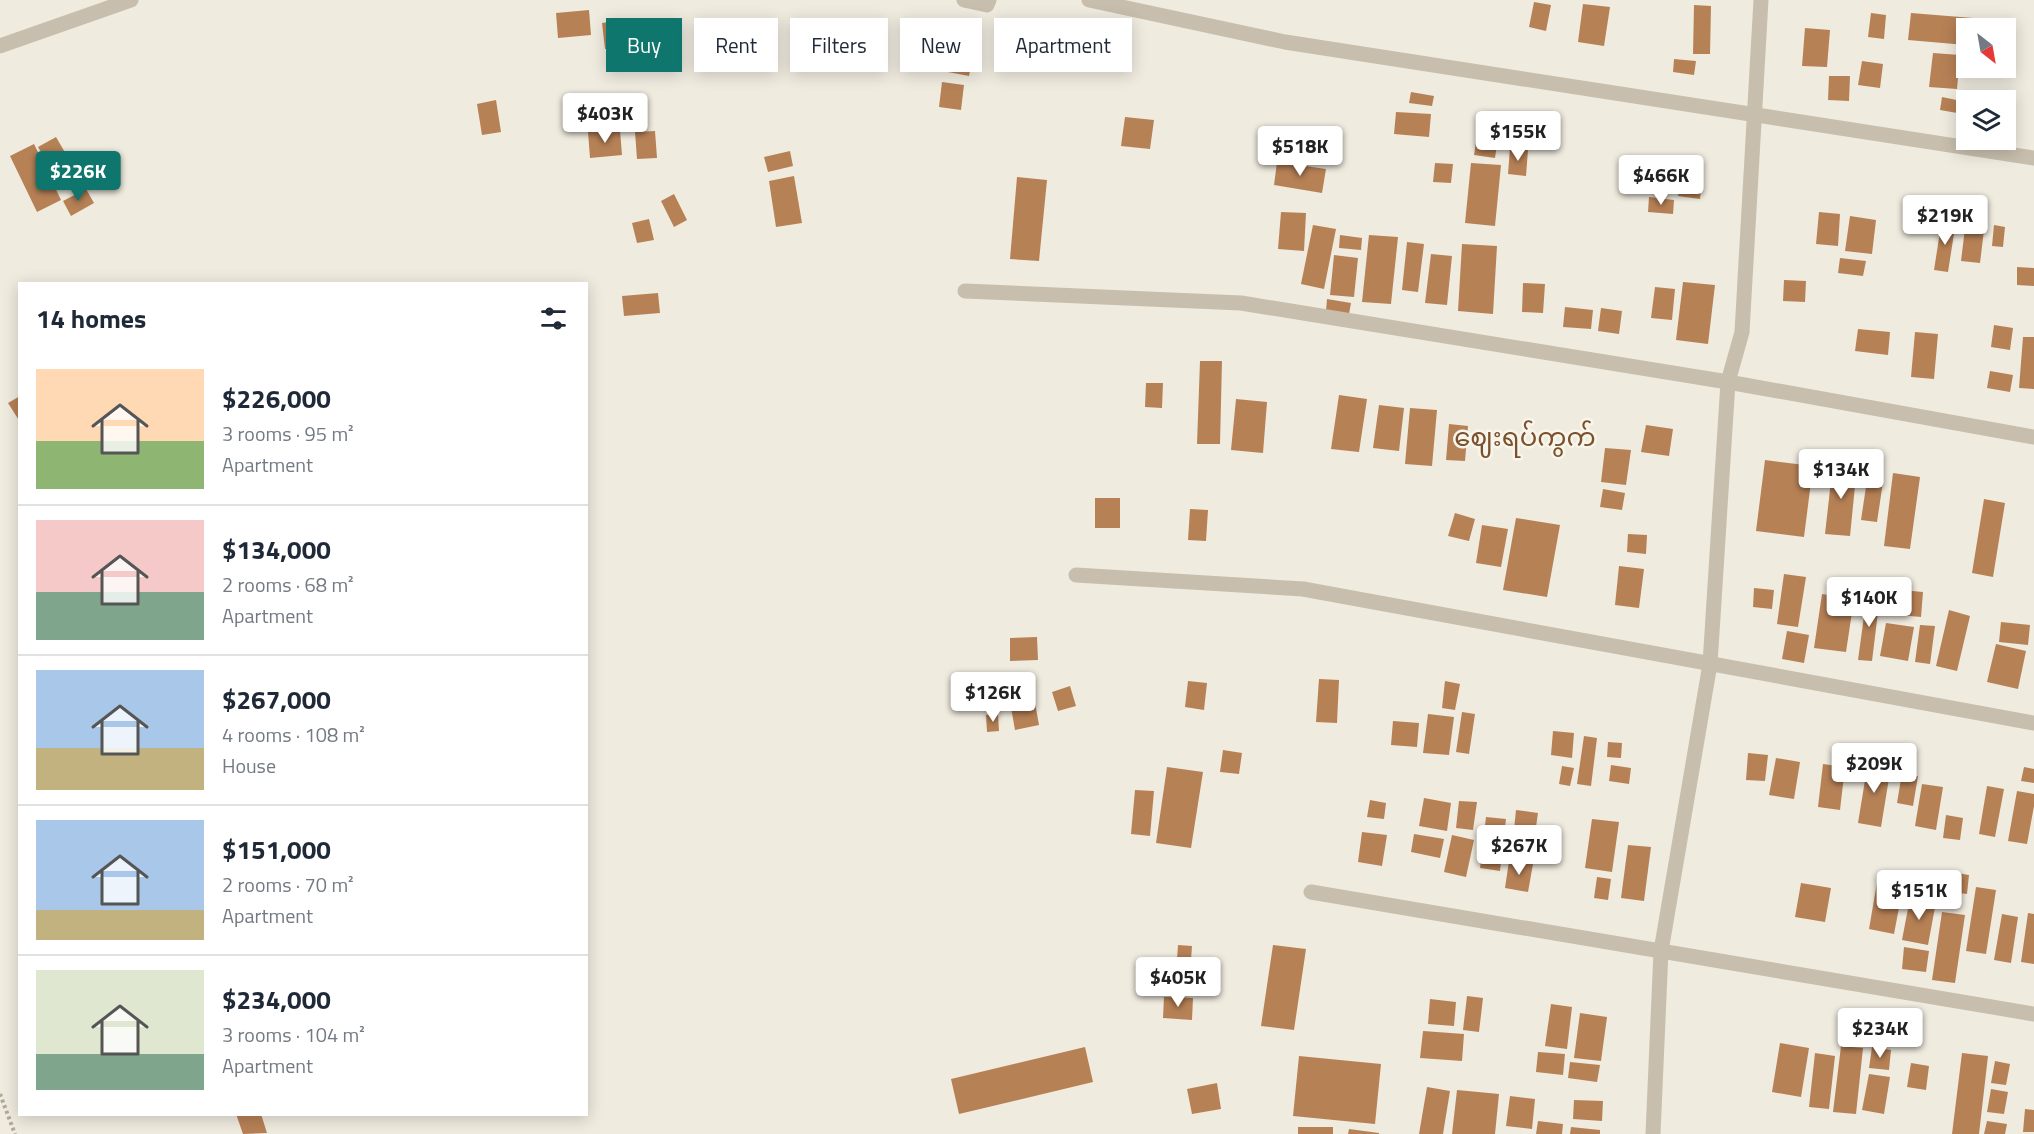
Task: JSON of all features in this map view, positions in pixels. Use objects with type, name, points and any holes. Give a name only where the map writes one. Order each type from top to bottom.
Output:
[{"type":"street","points":[[0,45],[131,0]]},
{"type":"street","points":[[964,0],[987,5],[989,0]]},
{"type":"street","points":[[1089,0],[1285,42],[2034,158]]},
{"type":"street","points":[[1653,1134],[1661,951],[1710,664],[1728,382],[1743,332],[1761,0]]},
{"type":"street","points":[[965,291],[1241,303],[1728,382],[2034,437]]},
{"type":"street","points":[[1076,575],[1303,589],[2034,723]]},
{"type":"street","points":[[1311,892],[2034,1014]]},
{"type":"path","points":[[0,1094],[15,1134]]},
{"type":"building","points":[[1534,2],[1551,5],[1546,31],[1529,27]]},
{"type":"building","points":[[1583,4],[1610,7],[1604,46],[1578,42]]},
{"type":"building","points":[[1694,5],[1711,6],[1710,54],[1693,54]]},
{"type":"building","points":[[589,10],[591,35],[558,38],[556,13]]},
{"type":"building","points":[[1871,13],[1886,15],[1884,39],[1868,37]]},
{"type":"building","points":[[1911,13],[1973,18],[1956,18],[1956,44],[1908,40]]},
{"type":"building","points":[[606,22],[606,49],[605,49],[602,23]]},
{"type":"building","points":[[1805,28],[1830,30],[1827,67],[1802,66]]},
{"type":"building","points":[[1933,53],[1956,55],[1957,89],[1929,87]]},
{"type":"building","points":[[1674,59],[1696,61],[1694,75],[1673,72]]},
{"type":"building","points":[[1862,61],[1883,64],[1880,88],[1858,85]]},
{"type":"building","points":[[948,72],[970,72],[969,76]]},
{"type":"building","points":[[1829,76],[1850,76],[1849,101],[1828,100]]},
{"type":"building","points":[[942,82],[964,85],[961,110],[939,107]]},
{"type":"building","points":[[1411,92],[1434,96],[1432,106],[1409,103]]},
{"type":"building","points":[[1942,97],[1956,100],[1956,113],[1940,110]]},
{"type":"building","points":[[496,100],[501,132],[482,135],[477,104]]},
{"type":"building","points":[[1396,112],[1431,114],[1429,137],[1394,134]]},
{"type":"building","points":[[1125,117],[1154,120],[1150,149],[1121,146]]},
{"type":"building","points":[[1292,129],[1327,134],[1323,160],[1287,155]]},
{"type":"building","points":[[620,130],[622,155],[590,158],[588,132]]},
{"type":"building","points":[[655,131],[657,158],[637,159],[635,132]]},
{"type":"building","points":[[1477,135],[1498,137],[1495,158],[1474,155]]},
{"type":"building","points":[[56,137],[70,161],[52,171],[38,147]]},
{"type":"building","points":[[34,144],[61,200],[37,212],[10,156]]},
{"type":"building","points":[[1510,148],[1528,150],[1526,176],[1508,174]]},
{"type":"building","points":[[790,151],[793,166],[768,172],[764,157]]},
{"type":"building","points":[[1277,162],[1326,169],[1322,193],[1274,185]]},
{"type":"building","points":[[1435,163],[1453,164],[1451,183],[1433,182]]},
{"type":"building","points":[[1471,163],[1501,165],[1495,226],[1465,223]]},
{"type":"building","points":[[794,176],[802,223],[776,227],[769,181]]},
{"type":"building","points":[[1017,177],[1047,180],[1039,261],[1010,259]]},
{"type":"building","points":[[1681,178],[1702,181],[1700,199],[1678,196]]},
{"type":"building","points":[[86,189],[94,203],[71,216],[63,201]]},
{"type":"building","points":[[674,194],[687,220],[674,227],[661,201]]},
{"type":"building","points":[[1649,197],[1674,200],[1673,214],[1648,212]]},
{"type":"building","points":[[1281,212],[1306,213],[1304,251],[1278,249]]},
{"type":"building","points":[[1819,212],[1840,214],[1838,246],[1816,244]]},
{"type":"building","points":[[1967,212],[1986,214],[1980,263],[1961,261]]},
{"type":"building","points":[[1850,216],[1876,220],[1872,254],[1845,251]]},
{"type":"building","points":[[649,219],[654,240],[637,243],[632,223]]},
{"type":"building","points":[[1942,219],[1956,221],[1948,272],[1934,270]]},
{"type":"building","points":[[1313,225],[1336,229],[1324,289],[1301,284]]},
{"type":"building","points":[[1994,225],[2005,227],[2003,247],[1992,246]]},
{"type":"building","points":[[1340,235],[1362,238],[1361,250],[1339,248]]},
{"type":"building","points":[[1369,235],[1398,237],[1391,304],[1362,302]]},
{"type":"building","points":[[1407,242],[1424,244],[1418,292],[1402,290]]},
{"type":"building","points":[[1462,244],[1497,246],[1493,314],[1458,311]]},
{"type":"building","points":[[1431,254],[1452,256],[1447,305],[1425,303]]},
{"type":"building","points":[[1334,255],[1358,258],[1354,297],[1330,295]]},
{"type":"building","points":[[1840,258],[1866,261],[1863,276],[1838,273]]},
{"type":"building","points":[[2017,267],[2034,268],[2034,286],[2017,285]]},
{"type":"building","points":[[1784,280],[1806,281],[1805,302],[1783,301]]},
{"type":"building","points":[[1683,282],[1715,285],[1708,344],[1676,340]]},
{"type":"building","points":[[1523,283],[1545,284],[1543,313],[1522,312]]},
{"type":"building","points":[[1655,287],[1675,289],[1672,320],[1651,318]]},
{"type":"building","points":[[658,293],[660,313],[624,316],[622,296]]},
{"type":"building","points":[[1327,299],[1351,303],[1349,314],[1326,311]]},
{"type":"building","points":[[1565,307],[1593,310],[1591,329],[1563,327]]},
{"type":"building","points":[[1601,308],[1622,311],[1619,334],[1598,331]]},
{"type":"building","points":[[1994,325],[2013,328],[2010,350],[1991,347]]},
{"type":"building","points":[[1858,329],[1890,332],[1888,355],[1855,351]]},
{"type":"building","points":[[1915,332],[1938,334],[1934,379],[1911,377]]},
{"type":"building","points":[[2023,337],[2034,337],[2034,389],[2019,388]]},
{"type":"building","points":[[1200,361],[1222,361],[1220,444],[1197,444]]},
{"type":"building","points":[[1990,371],[2013,375],[2010,392],[1987,388]]},
{"type":"building","points":[[1146,383],[1163,383],[1162,408],[1145,407]]},
{"type":"building","points":[[1339,395],[1367,399],[1359,452],[1331,449]]},
{"type":"building","points":[[18,397],[18,419],[8,403]]},
{"type":"building","points":[[1236,399],[1267,402],[1263,453],[1231,450]]},
{"type":"building","points":[[1379,405],[1404,408],[1399,451],[1373,448]]},
{"type":"building","points":[[1410,408],[1437,410],[1432,466],[1405,464]]},
{"type":"building","points":[[1449,424],[1468,426],[1465,461],[1446,460]]},
{"type":"building","points":[[1646,425],[1673,429],[1669,456],[1641,452]]},
{"type":"building","points":[[1605,448],[1631,450],[1626,485],[1601,482]]},
{"type":"building","points":[[1765,460],[1813,466],[1804,537],[1756,531]]},
{"type":"building","points":[[1833,463],[1857,466],[1850,536],[1825,534]]},
{"type":"building","points":[[1893,473],[1920,477],[1910,549],[1884,546]]},
{"type":"building","points":[[1867,480],[1883,482],[1877,522],[1861,520]]},
{"type":"building","points":[[1603,489],[1625,493],[1622,510],[1600,507]]},
{"type":"building","points":[[1095,498],[1120,498],[1120,528],[1095,528]]},
{"type":"building","points":[[1984,499],[2005,503],[1993,577],[1972,573]]},
{"type":"building","points":[[1190,509],[1208,510],[1206,541],[1188,540]]},
{"type":"building","points":[[1455,513],[1475,519],[1469,541],[1448,536]]},
{"type":"building","points":[[1516,518],[1560,525],[1547,597],[1503,590]]},
{"type":"building","points":[[1482,525],[1508,529],[1501,567],[1476,563]]},
{"type":"building","points":[[1628,534],[1647,535],[1646,554],[1627,552]]},
{"type":"building","points":[[1619,566],[1644,569],[1639,608],[1615,605]]},
{"type":"building","points":[[1784,574],[1806,577],[1798,627],[1777,624]]},
{"type":"building","points":[[1754,588],[1774,590],[1772,609],[1753,607]]},
{"type":"building","points":[[1891,589],[1923,592],[1921,617],[1888,614]]},
{"type":"building","points":[[1822,594],[1854,599],[1846,652],[1814,648]]},
{"type":"building","points":[[1867,594],[1880,596],[1872,661],[1858,660]]},
{"type":"building","points":[[1949,610],[1970,616],[1957,671],[1936,666]]},
{"type":"building","points":[[2001,622],[2030,625],[2028,645],[1999,642]]},
{"type":"building","points":[[1886,623],[1914,627],[1908,661],[1880,656]]},
{"type":"building","points":[[1920,625],[1935,626],[1930,664],[1915,662]]},
{"type":"building","points":[[1787,631],[1809,635],[1804,663],[1782,659]]},
{"type":"building","points":[[1037,637],[1038,660],[1010,661],[1010,638]]},
{"type":"building","points":[[1996,644],[2026,651],[2018,689],[1987,682]]},
{"type":"building","points":[[1319,679],[1339,680],[1337,723],[1316,722]]},
{"type":"building","points":[[1188,681],[1207,683],[1204,710],[1185,707]]},
{"type":"building","points":[[1445,681],[1460,684],[1455,710],[1442,708]]},
{"type":"building","points":[[1070,686],[1076,706],[1058,711],[1052,692]]},
{"type":"building","points":[[1034,697],[1039,725],[1015,730],[1010,702]]},
{"type":"building","points":[[1462,712],[1475,714],[1469,754],[1456,752]]},
{"type":"building","points":[[998,714],[999,731],[987,732],[986,715]]},
{"type":"building","points":[[1428,714],[1454,717],[1449,755],[1423,753]]},
{"type":"building","points":[[1393,721],[1419,723],[1417,747],[1391,745]]},
{"type":"building","points":[[1553,731],[1574,733],[1572,758],[1551,755]]},
{"type":"building","points":[[1584,736],[1597,738],[1591,786],[1577,784]]},
{"type":"building","points":[[1608,742],[1622,743],[1621,758],[1607,757]]},
{"type":"building","points":[[1223,750],[1242,753],[1239,774],[1220,772]]},
{"type":"building","points":[[1748,753],[1768,755],[1765,781],[1746,780]]},
{"type":"building","points":[[1776,758],[1800,762],[1794,799],[1769,795]]},
{"type":"building","points":[[1868,762],[1891,766],[1881,827],[1858,823]]},
{"type":"building","points":[[1823,764],[1845,767],[1840,810],[1818,807]]},
{"type":"building","points":[[1611,765],[1631,768],[1629,784],[1609,781]]},
{"type":"building","points":[[1562,766],[1574,768],[1570,786],[1559,784]]},
{"type":"building","points":[[1167,767],[1203,772],[1191,848],[1156,843]]},
{"type":"building","points":[[2024,767],[2034,769],[2034,783],[2021,781]]},
{"type":"building","points":[[1902,773],[1918,776],[1913,806],[1897,803]]},
{"type":"building","points":[[1922,784],[1943,787],[1936,830],[1915,826]]},
{"type":"building","points":[[1987,786],[2004,789],[1995,837],[1979,834]]},
{"type":"building","points":[[1135,790],[1154,791],[1150,836],[1131,834]]},
{"type":"building","points":[[2017,791],[2034,794],[2027,844],[2008,841]]},
{"type":"building","points":[[1424,798],[1451,803],[1447,831],[1419,826]]},
{"type":"building","points":[[1370,800],[1386,803],[1384,819],[1367,817]]},
{"type":"building","points":[[1459,801],[1477,802],[1473,830],[1456,828]]},
{"type":"building","points":[[1516,810],[1538,813],[1534,841],[1513,839]]},
{"type":"building","points":[[1946,815],[1963,818],[1960,840],[1943,838]]},
{"type":"building","points":[[1486,817],[1506,819],[1500,871],[1480,868]]},
{"type":"building","points":[[1592,819],[1619,822],[1612,872],[1585,868]]},
{"type":"building","points":[[1362,832],[1387,835],[1382,866],[1358,862]]},
{"type":"building","points":[[1414,834],[1444,839],[1440,858],[1411,852]]},
{"type":"building","points":[[1452,835],[1474,840],[1466,877],[1444,872]]},
{"type":"building","points":[[1628,845],[1651,847],[1644,901],[1621,898]]},
{"type":"building","points":[[1509,861],[1533,864],[1528,892],[1505,888]]},
{"type":"building","points":[[1879,871],[1905,876],[1894,934],[1869,929]]},
{"type":"building","points":[[1945,871],[1969,875],[1967,894],[1942,891]]},
{"type":"building","points":[[1597,877],[1611,879],[1608,900],[1594,898]]},
{"type":"building","points":[[1801,883],[1831,888],[1825,922],[1795,917]]},
{"type":"building","points":[[1976,887],[1996,890],[1986,954],[1966,951]]},
{"type":"building","points":[[1910,898],[1936,902],[1928,945],[1902,940]]},
{"type":"building","points":[[1942,912],[1965,915],[1955,983],[1932,980]]},
{"type":"building","points":[[2028,913],[2034,914],[2034,964],[2021,962]]},
{"type":"building","points":[[2002,914],[2018,917],[2011,963],[1994,960]]},
{"type":"building","points":[[1178,945],[1192,946],[1189,988],[1175,987]]},
{"type":"building","points":[[1273,945],[1306,949],[1294,1030],[1261,1026]]},
{"type":"building","points":[[1904,947],[1929,951],[1926,972],[1902,969]]},
{"type":"building","points":[[1467,996],[1483,998],[1479,1032],[1463,1030]]},
{"type":"building","points":[[1164,997],[1193,998],[1192,1020],[1163,1018]]},
{"type":"building","points":[[1430,999],[1456,1002],[1454,1026],[1428,1024]]},
{"type":"building","points":[[1551,1004],[1572,1007],[1567,1049],[1545,1046]]},
{"type":"building","points":[[1580,1013],[1607,1017],[1601,1061],[1574,1058]]},
{"type":"building","points":[[1423,1031],[1464,1034],[1462,1061],[1420,1058]]},
{"type":"building","points":[[1780,1043],[1809,1048],[1801,1097],[1772,1092]]},
{"type":"building","points":[[1841,1046],[1863,1048],[1856,1114],[1833,1112]]},
{"type":"building","points":[[1085,1047],[1093,1082],[959,1114],[951,1079]]},
{"type":"building","points":[[1872,1047],[1891,1050],[1889,1070],[1869,1068]]},
{"type":"building","points":[[1538,1052],[1565,1054],[1563,1075],[1536,1072]]},
{"type":"building","points":[[1815,1053],[1835,1056],[1829,1109],[1809,1107]]},
{"type":"building","points":[[1962,1053],[1988,1056],[1979,1134],[1952,1134]]},
{"type":"building","points":[[1299,1056],[1381,1064],[1375,1124],[1293,1116]]},
{"type":"building","points":[[1995,1061],[2010,1064],[2006,1085],[1991,1083]]},
{"type":"building","points":[[1570,1062],[1600,1065],[1597,1082],[1568,1078]]},
{"type":"building","points":[[1911,1063],[1929,1066],[1926,1090],[1907,1087]]},
{"type":"building","points":[[1869,1074],[1890,1077],[1884,1114],[1862,1110]]},
{"type":"building","points":[[1217,1083],[1221,1109],[1192,1114],[1187,1089]]},
{"type":"building","points":[[1427,1087],[1450,1091],[1443,1134],[1419,1134]]},
{"type":"building","points":[[1991,1089],[2008,1092],[2004,1114],[1987,1112]]},
{"type":"building","points":[[1457,1090],[1499,1094],[1495,1134],[1452,1134]]},
{"type":"building","points":[[1510,1096],[1535,1099],[1532,1129],[1506,1126]]},
{"type":"building","points":[[1574,1100],[1603,1101],[1602,1121],[1573,1119]]},
{"type":"building","points":[[2025,1109],[2034,1110],[2034,1132],[2023,1132]]},
{"type":"building","points":[[237,1116],[262,1116],[267,1133],[243,1134]]},
{"type":"building","points":[[1538,1121],[1563,1124],[1562,1134],[1536,1134]]},
{"type":"building","points":[[1987,1121],[2007,1124],[2005,1134],[1984,1134]]},
{"type":"building","points":[[1298,1127],[1333,1127],[1333,1134],[1298,1134]]},
{"type":"building","points":[[1571,1127],[1600,1130],[1600,1134],[1570,1134]]},
{"type":"building","points":[[1349,1129],[1379,1133],[1379,1134],[1348,1134]]},
{"type":"district","name":"ဈေးရပ်ကွက်","points":[[1525,436]]}]
